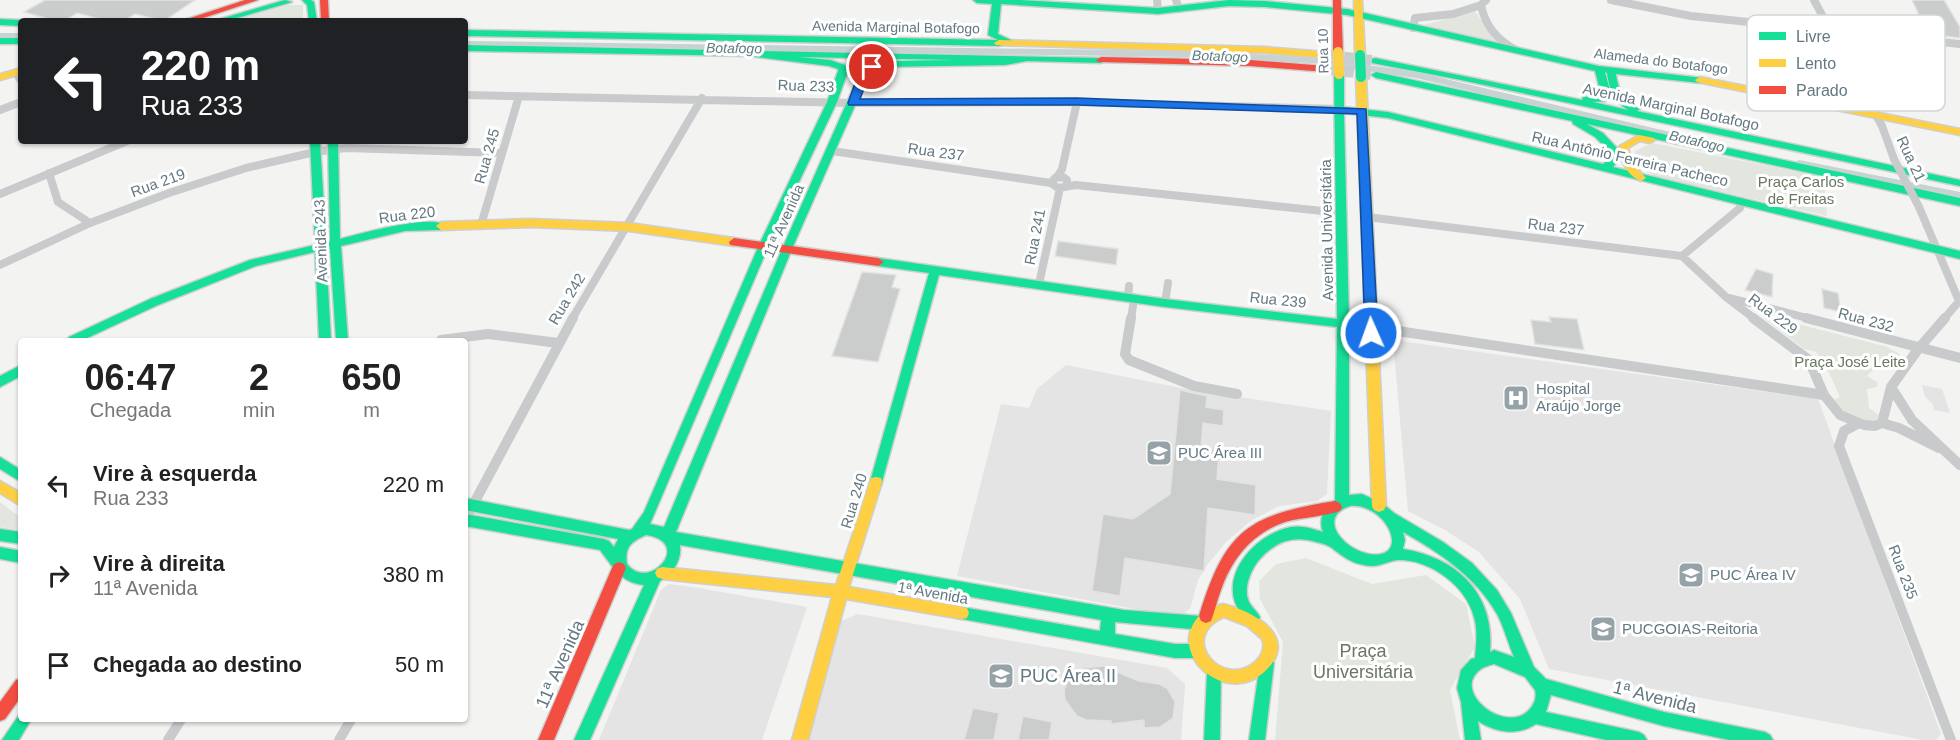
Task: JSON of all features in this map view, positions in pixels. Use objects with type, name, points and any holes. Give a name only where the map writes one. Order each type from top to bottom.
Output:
[{"type":"main road","points":[[195,18],[254,0]]},
{"type":"main road","points":[[272,0],[293,1]]},
{"type":"main road","points":[[306,0],[310,2],[318,18]]},
{"type":"main road","points":[[319,18],[324,0]]},
{"type":"main road","name":"Alameda do Botafogo","points":[[977,0],[1158,5],[1229,3],[1337,5],[1359,14],[1526,54],[1605,70],[1694,79],[1747,90]]},
{"type":"main road","points":[[997,0],[993,30],[996,38],[1015,42],[1084,45]]},
{"type":"main road","points":[[1358,0],[1379,506]]},
{"type":"main road","points":[[228,18],[293,1]]},
{"type":"main road","name":"Rua 10","points":[[1337,5],[1332,53],[1339,74],[1340,105]]},
{"type":"main road","points":[[0,22],[18,23]]},
{"type":"main road","name":"Avenida Marginal Botafogo","points":[[468,33],[1084,45],[1332,53]]},
{"type":"main road","points":[[0,41],[18,41]]},
{"type":"main road","name":"Avenida Marginal Botafogo","points":[[468,48],[1250,63],[1326,69]]},
{"type":"main road","name":"11ª Avenida","points":[[634,534],[649,515],[764,245],[832,102],[843,71],[837,65],[739,54]]},
{"type":"main road","name":"11ª Avenida","points":[[670,535],[787,249],[864,75],[872,67],[914,63],[1005,62],[1026,59]]},
{"type":"main road","name":"Avenida Marginal Botafogo","points":[[1375,61],[1456,75],[1960,183]]},
{"type":"main road","points":[[0,70],[18,72]]},
{"type":"main road","points":[[1456,75],[1474,75],[1594,100],[1603,99],[1606,94],[1605,70]]},
{"type":"main road","points":[[1605,70],[1616,97],[1626,106],[1829,156]]},
{"type":"main road","points":[[0,77],[18,72]]},
{"type":"main road","name":"Avenida Marginal Botafogo","points":[[1376,75],[1960,202]]},
{"type":"main road","name":"Rua 233","points":[[1340,105],[1362,111]]},
{"type":"main road","name":"Avenida Universitária","points":[[1339,505],[1343,322],[1340,105]]},
{"type":"main road","name":"Rua Antônio Ferreira Pacheco","points":[[1362,111],[1388,115],[1960,255]]},
{"type":"main road","name":"Alameda do Botafogo","points":[[1855,111],[1960,132]]},
{"type":"main road","points":[[1561,115],[1607,141],[1613,156],[1612,162],[1604,169]]},
{"type":"main road","points":[[1641,178],[1628,166],[1624,158],[1623,147],[1630,142],[1639,138],[1685,145],[1698,144]]},
{"type":"main road","name":"Avenida 243","points":[[333,145],[335,243],[342,338]]},
{"type":"main road","name":"Avenida 243","points":[[315,147],[325,338]]},
{"type":"main road","name":"Rua 220","points":[[77,338],[154,302],[254,263],[405,227],[531,223],[628,227],[764,245]]},
{"type":"main road","name":"Rua 239","points":[[764,245],[1039,284],[1130,294],[1165,303],[1371,327]]},
{"type":"main road","name":"Rua 240","points":[[800,740],[935,270]]},
{"type":"main road","points":[[0,382],[18,372]]},
{"type":"main road","points":[[0,462],[18,475]]},
{"type":"main road","points":[[0,486],[18,498]]},
{"type":"main road","points":[[1212,740],[1214,674],[1197,651],[1195,641],[1223,563],[1239,541],[1269,519],[1306,509],[1362,500],[1379,506],[1392,518],[1437,543],[1481,578],[1499,604],[1514,634],[1525,666],[1538,684],[1543,696],[1544,708],[1536,726]]},
{"type":"main road","points":[[469,505],[634,534],[652,529],[670,535],[676,552],[673,560],[658,575],[582,740]]},
{"type":"main road","points":[[1332,541],[1327,522],[1339,505]]},
{"type":"main road","points":[[1392,518],[1399,536],[1393,553]]},
{"type":"main road","points":[[468,521],[604,545],[623,573],[636,579],[658,575]]},
{"type":"main road","points":[[1257,740],[1265,688],[1266,663],[1269,655],[1268,638],[1242,602],[1241,587],[1245,569],[1275,538],[1290,533],[1307,534],[1332,541],[1350,557],[1362,561],[1385,559],[1393,553],[1406,552],[1423,556],[1461,581],[1481,608],[1486,620],[1487,646],[1482,659]]},
{"type":"main road","points":[[618,564],[620,547],[634,534]]},
{"type":"main road","points":[[0,535],[18,538]]},
{"type":"main road","name":"1ª Avenida","points":[[670,535],[848,570],[1109,614],[1203,620]]},
{"type":"main road","points":[[0,553],[18,556]]},
{"type":"main road","name":"11ª Avenida","points":[[546,740],[618,564]]},
{"type":"main road","name":"1ª Avenida","points":[[658,575],[841,592],[1175,651],[1197,651]]},
{"type":"main road","points":[[1203,620],[1223,610],[1237,611],[1253,618]]},
{"type":"main road","points":[[1107,638],[1109,614]]},
{"type":"main road","points":[[1473,740],[1464,684],[1473,664],[1482,659],[1494,657],[1512,662],[1529,673],[1538,684]]},
{"type":"main road","points":[[1214,674],[1243,679],[1253,676],[1266,663]]},
{"type":"main road","name":"1ª Avenida","points":[[1538,684],[1664,719],[1765,740]]},
{"type":"main road","points":[[0,714],[18,689]]},
{"type":"main road","points":[[1466,696],[1478,714],[1496,727],[1509,731],[1522,731],[1536,726],[1639,740]]},
{"type":"main road","points":[[10,740],[23,722]]},
{"type":"street","points":[[1611,0],[1691,16],[1747,22]]},
{"type":"street","name":"Rua 21","points":[[1814,0],[1822,15]]},
{"type":"street","points":[[1413,28],[1415,18],[1453,14],[1484,3],[1485,21],[1495,36],[1502,43],[1526,54]]},
{"type":"street","points":[[1945,42],[1960,44]]},
{"type":"street","name":"Rua 233","points":[[468,95],[702,98],[853,103],[1077,102],[1340,105]]},
{"type":"street","name":"Rua 245","points":[[481,225],[519,96]]},
{"type":"street","name":"Rua 242","points":[[469,505],[558,343],[702,98]]},
{"type":"street","name":"Rua 241","points":[[1039,284],[1077,102]]},
{"type":"street","points":[[0,110],[18,103]]},
{"type":"street","name":"Rua 21","points":[[1873,111],[1939,250],[1960,300]]},
{"type":"street","points":[[0,194],[120,144]]},
{"type":"street","name":"Rua 219","points":[[0,265],[90,223],[169,193],[315,147],[333,145],[501,153]]},
{"type":"street","name":"Rua 237","points":[[831,151],[1036,179],[1342,213]]},
{"type":"street","points":[[49,173],[58,202],[90,223]]},
{"type":"street","points":[[1726,297],[1682,256],[1740,208],[1741,201]]},
{"type":"street","name":"Rua 237","points":[[1367,216],[1682,256]]},
{"type":"street","points":[[1165,303],[1168,283]]},
{"type":"street","points":[[1130,294],[1125,354],[1129,360],[1194,386],[1237,394]]},
{"type":"street","name":"Rua 232","points":[[1726,297],[1960,358]]},
{"type":"street","name":"Rua 229","points":[[1726,297],[1809,360],[1824,395],[1840,416],[1859,423]]},
{"type":"street","points":[[1882,423],[1890,387],[1919,348],[1960,300]]},
{"type":"street","points":[[1756,320],[1766,307]]},
{"type":"street","name":"Rua 239","points":[[1371,327],[1824,395]]},
{"type":"street","points":[[457,338],[488,334],[558,343]]},
{"type":"street","points":[[1890,387],[1903,411],[1918,429],[1960,465]]},
{"type":"street","points":[[1859,423],[1875,426],[1882,423],[1899,428],[1939,448]]},
{"type":"street","name":"Rua 235","points":[[1859,423],[1842,433],[1839,437],[1839,446],[1951,740]]},
{"type":"street","points":[[168,740],[179,722]]},
{"type":"street","points":[[339,740],[350,722]]},
{"type":"shaded area","name":"PUC Área IV","points":[[1393,340],[1818,399],[1941,734],[1936,740],[1923,740],[1549,669],[1520,599],[1479,552],[1445,530],[1408,511]]},
{"type":"shaded area","name":"PUC Área III","points":[[1066,365],[1181,388],[1331,411],[1327,494],[1317,501],[1279,506],[1252,520],[1226,542],[1208,564],[1198,580],[1190,609],[1178,617],[957,576],[1001,404],[1029,408],[1037,389]]},
{"type":"shaded area","points":[[1922,385],[1942,389],[1950,413],[1934,410],[1933,404],[1925,397]]},
{"type":"shaded area","points":[[669,584],[807,607],[762,740],[599,740],[661,590]]},
{"type":"shaded area","name":"PUC Área II","points":[[858,614],[1167,668],[1185,684],[1181,740],[808,740],[841,621]]},
{"type":"green space","points":[[289,5],[303,5],[303,18],[242,18]]},
{"type":"green space","points":[[1475,11],[1500,47],[1420,26]]},
{"type":"green space","name":"Praça Carlos de Freitas","points":[[1652,143],[1824,177],[1827,216],[1654,176],[1640,166],[1635,156],[1635,151]]},
{"type":"green space","name":"Praça José Leite","points":[[1767,316],[1887,347],[1900,354],[1897,360],[1886,356],[1867,376],[1877,382],[1878,387],[1867,389],[1869,408],[1879,415],[1876,422],[1854,418],[1839,407],[1828,395],[1834,400],[1840,397],[1824,362],[1816,352],[1804,349],[1765,319]]},
{"type":"green space","points":[[0,502],[18,516],[18,530],[0,527]]},
{"type":"green space","name":"Praça Universitária","points":[[1306,558],[1372,584],[1426,575],[1466,604],[1475,647],[1450,690],[1460,740],[1275,740],[1283,642],[1260,599],[1259,581],[1276,564]]},
{"type":"building","points":[[45,0],[195,0],[168,18],[152,18],[135,14],[129,18],[96,18],[77,13],[69,18],[45,18],[24,12]]},
{"type":"building","points":[[1912,0],[1944,0],[1960,27],[1960,38],[1945,36],[1945,15],[1919,15]]},
{"type":"building","points":[[1058,241],[1118,249],[1116,265],[1055,256]]},
{"type":"building","points":[[1756,269],[1773,274],[1772,297],[1745,290]]},
{"type":"building","points":[[862,272],[896,275],[892,287],[900,289],[878,362],[832,356]]},
{"type":"building","points":[[1822,289],[1838,293],[1841,312],[1824,308]]},
{"type":"building","points":[[1549,317],[1577,319],[1584,350],[1535,344],[1531,320],[1551,322]]},
{"type":"building","points":[[1180,390],[1207,396],[1206,407],[1224,410],[1223,426],[1203,423],[1201,447],[1219,450],[1217,479],[1256,485],[1255,515],[1208,508],[1204,571],[1125,558],[1120,596],[1092,591],[1103,514],[1133,519],[1170,494]]},
{"type":"building","points":[[1105,666],[1139,681],[1159,684],[1167,688],[1175,702],[1173,718],[1160,727],[1144,728],[1144,720],[1111,724],[1111,721],[1086,720],[1077,716],[1065,700],[1064,690],[1068,679],[1083,668]]},
{"type":"building","points":[[973,708],[999,713],[994,740],[964,740]]},
{"type":"building","points":[[1023,716],[1052,722],[1049,740],[1018,740]]},
{"type":"waterway","name":"Botafogo","points":[[0,36],[18,36]]},
{"type":"waterway","name":"Botafogo","points":[[468,44],[1188,54],[1312,60],[1416,75],[1708,144]]},
{"type":"waterway","name":"Botafogo","points":[[1799,163],[1960,196]]},
{"type":"tunnel","points":[[1327,55],[1375,61]]},
{"type":"tunnel","points":[[1326,69],[1376,75]]},
{"type":"traffic: fast","points":[[306,0],[311,4],[313,18]]},
{"type":"traffic: fast","points":[[977,0],[1158,11],[1229,3],[1265,4],[1347,12],[1599,69],[1700,80]]},
{"type":"traffic: fast","points":[[997,0],[993,35],[1008,41]]},
{"type":"traffic: fast","points":[[228,18],[288,2]]},
{"type":"traffic: fast","points":[[0,22],[18,23]]},
{"type":"traffic: fast","points":[[468,33],[999,43]]},
{"type":"traffic: fast","points":[[0,41],[18,41]]},
{"type":"traffic: fast","points":[[468,48],[1101,60]]},
{"type":"traffic: fast","points":[[637,532],[649,515],[764,245],[832,102],[843,71],[842,67],[830,63],[752,55]]},
{"type":"traffic: fast","points":[[1360,55],[1361,77]]},
{"type":"traffic: fast","points":[[668,534],[787,249],[864,75],[872,67],[883,64],[1005,62],[1025,59]]},
{"type":"traffic: fast","points":[[1375,61],[1456,76],[1960,183]]},
{"type":"traffic: fast","points":[[1586,99],[1603,99],[1606,94],[1599,69]]},
{"type":"traffic: fast","points":[[1611,70],[1617,94],[1635,109]]},
{"type":"traffic: fast","points":[[1339,74],[1343,322],[1342,502]]},
{"type":"traffic: fast","points":[[1376,75],[1960,202]]},
{"type":"traffic: fast","points":[[1340,109],[1388,115],[1960,255]]},
{"type":"traffic: fast","points":[[1576,122],[1599,135],[1612,148],[1612,162],[1603,169]]},
{"type":"traffic: fast","points":[[315,144],[325,338]]},
{"type":"traffic: fast","points":[[333,144],[335,243],[342,338]]},
{"type":"traffic: fast","points":[[77,338],[154,302],[254,263],[405,227],[441,226]]},
{"type":"traffic: fast","points":[[878,262],[1165,303],[1371,327]]},
{"type":"traffic: fast","points":[[876,482],[935,270]]},
{"type":"traffic: fast","points":[[0,382],[18,372]]},
{"type":"traffic: fast","points":[[0,462],[18,475]]},
{"type":"traffic: fast","points":[[1362,500],[1386,513],[1395,526],[1397,547],[1388,557],[1380,560],[1365,560],[1341,548],[1332,538],[1328,528],[1328,517],[1333,508],[1346,501],[1362,500]]},
{"type":"traffic: fast","points":[[468,505],[630,536]]},
{"type":"traffic: fast","points":[[1392,518],[1453,556],[1480,580],[1502,610],[1528,670]]},
{"type":"traffic: fast","points":[[468,521],[604,545],[617,561]]},
{"type":"traffic: fast","points":[[645,529],[661,531],[671,538],[675,547],[673,558],[667,568],[647,579],[629,575],[624,571],[619,560],[621,548],[628,537],[645,529]]},
{"type":"traffic: fast","points":[[1253,617],[1245,608],[1240,591],[1246,568],[1261,549],[1270,541],[1291,533],[1306,534],[1332,541]]},
{"type":"traffic: fast","points":[[0,535],[18,538]]},
{"type":"traffic: fast","points":[[671,537],[1124,617],[1201,623]]},
{"type":"traffic: fast","points":[[0,553],[18,556]]},
{"type":"traffic: fast","points":[[1393,553],[1414,556],[1433,563],[1464,585],[1475,600],[1481,617],[1484,637],[1482,659]]},
{"type":"traffic: fast","points":[[582,740],[655,577]]},
{"type":"traffic: fast","points":[[962,613],[1175,651],[1197,651]]},
{"type":"traffic: fast","points":[[1107,638],[1109,614]]},
{"type":"traffic: fast","points":[[1494,657],[1522,667],[1530,672],[1542,687],[1544,696],[1541,706],[1528,721],[1507,725],[1491,721],[1478,713],[1469,701],[1464,688],[1466,675],[1476,664],[1494,657]]},
{"type":"traffic: fast","points":[[1257,740],[1267,663]]},
{"type":"traffic: fast","points":[[1212,740],[1214,673]]},
{"type":"traffic: fast","points":[[1538,684],[1664,719],[1765,740]]},
{"type":"traffic: fast","points":[[1468,704],[1473,740]]},
{"type":"traffic: fast","points":[[1541,718],[1639,740]]},
{"type":"traffic: fast","points":[[10,740],[22,722]]},
{"type":"traffic: slow","points":[[1358,0],[1360,55]]},
{"type":"traffic: slow","points":[[999,43],[1265,50],[1326,55]]},
{"type":"traffic: slow","points":[[1338,52],[1339,74]]},
{"type":"traffic: slow","points":[[0,77],[18,72]]},
{"type":"traffic: slow","points":[[1361,77],[1379,506]]},
{"type":"traffic: slow","points":[[1700,80],[1747,89]]},
{"type":"traffic: slow","points":[[1855,111],[1960,132]]},
{"type":"traffic: slow","points":[[1641,178],[1628,165],[1623,147],[1639,138],[1650,140]]},
{"type":"traffic: slow","points":[[441,226],[531,223],[629,227],[734,242]]},
{"type":"traffic: slow","points":[[800,740],[847,570],[876,482]]},
{"type":"traffic: slow","points":[[0,486],[18,498]]},
{"type":"traffic: slow","points":[[662,573],[841,592],[962,613]]},
{"type":"traffic: slow","points":[[1223,610],[1252,621],[1261,628],[1271,643],[1270,653],[1264,663],[1252,674],[1238,678],[1224,676],[1202,660],[1196,647],[1196,634],[1203,621],[1223,610]]},
{"type":"traffic: jam","points":[[195,18],[254,0]]},
{"type":"traffic: jam","points":[[324,0],[325,18]]},
{"type":"traffic: jam","points":[[1337,0],[1338,52]]},
{"type":"traffic: jam","points":[[1101,60],[1250,63],[1326,69]]},
{"type":"traffic: jam","points":[[734,242],[878,262]]},
{"type":"traffic: jam","points":[[1206,616],[1214,589],[1224,567],[1235,549],[1248,535],[1284,517],[1335,507]]},
{"type":"traffic: jam","points":[[546,740],[619,568]]},
{"type":"traffic: jam","points":[[0,714],[18,689]]},
{"type":"place","name":"Hospital Araújo Jorge","points":[[1516,398]]},
{"type":"place","name":"PUC Área III","points":[[1159,453]]},
{"type":"place","name":"PUC Área IV","points":[[1691,575]]},
{"type":"place","name":"PUCGOIAS-Reitoria","points":[[1603,629]]},
{"type":"place","name":"PUC Área II","points":[[1001,676]]},
{"type":"route","points":[[872,67],[864,75],[853,103],[1077,102],[1362,111],[1371,333]]}]
